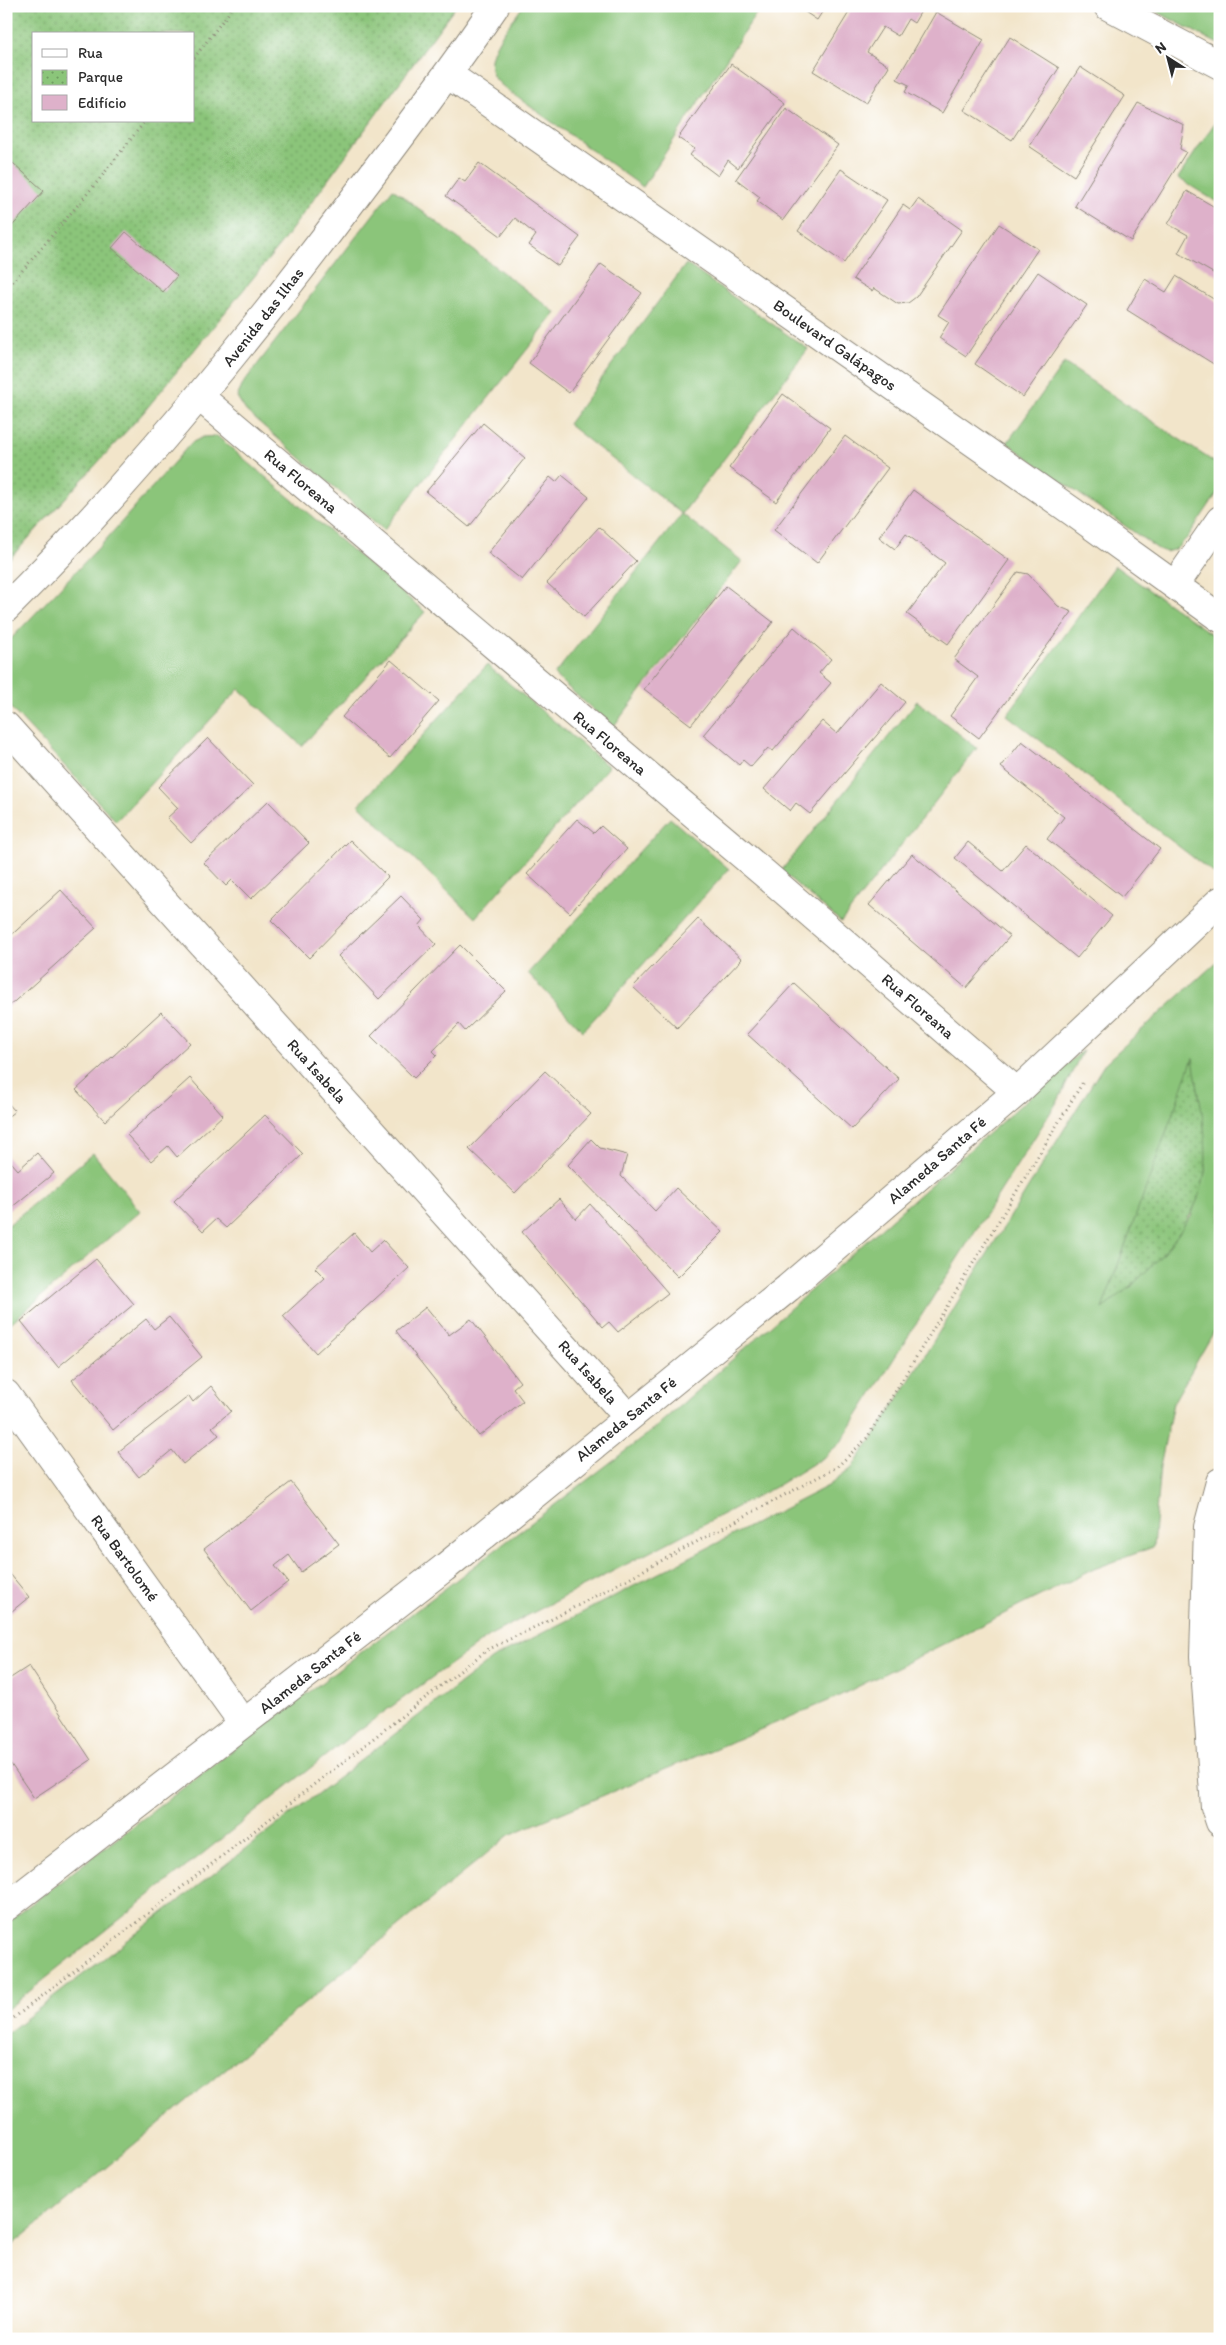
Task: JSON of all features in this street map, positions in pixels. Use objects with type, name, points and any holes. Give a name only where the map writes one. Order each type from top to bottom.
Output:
[{"type":"street","name":"Avenida das Ilhas","points":[[6,608],[95,515],[200,397],[305,264],[448,74],[496,6]]},
{"type":"street","points":[[1108,6],[1220,65]]},
{"type":"street","name":"Boulevard Galápagos","points":[[448,74],[1220,618]]},
{"type":"street","name":"Rua Floreana","points":[[200,397],[765,874],[1017,1092]]},
{"type":"street","points":[[1175,585],[1220,520]]},
{"type":"street","name":"Rua Isabela","points":[[6,726],[628,1417]]},
{"type":"street","name":"Alameda Santa Fé","points":[[6,1907],[444,1568],[788,1288],[1017,1092],[1220,901]]},
{"type":"street","name":"Rua Bartolomé","points":[[6,1394],[243,1723]]},
{"type":"street","points":[[1220,1482],[1208,1526],[1204,1656],[1215,1808],[1220,1822]]},
{"type":"path","points":[[195,57],[234,6]]},
{"type":"path","points":[[6,290],[98,181],[144,122]]},
{"type":"path","points":[[6,2024],[487,1650],[554,1618],[837,1467],[867,1438],[1084,1080]]},
{"type":"green space","points":[[6,6],[456,6],[280,245],[143,413],[6,563]]},
{"type":"green space","points":[[523,6],[761,6],[643,187],[507,90],[493,76],[491,58],[494,48]]},
{"type":"green space","points":[[1146,6],[1220,6],[1220,45]]},
{"type":"green space","points":[[1220,115],[1220,204],[1178,178]]},
{"type":"green space","points":[[393,189],[556,313],[384,530],[246,411],[237,397],[244,382]]},
{"type":"green space","points":[[686,264],[808,349],[682,514],[568,424]]},
{"type":"green space","points":[[1064,363],[1220,466],[1220,489],[1187,538],[1176,549],[1166,552],[1158,549],[1007,443]]},
{"type":"green space","points":[[217,436],[425,612],[302,746],[239,689],[116,821],[6,703],[6,644],[103,543],[191,443],[203,437]]},
{"type":"green space","points":[[682,514],[742,561],[613,727],[554,675]]},
{"type":"green space","points":[[1115,566],[1220,640],[1220,878],[1007,715]]},
{"type":"green space","points":[[487,665],[609,767],[475,918],[359,805]]},
{"type":"green space","points":[[917,701],[977,748],[841,922],[781,871]]},
{"type":"green space","points":[[670,818],[729,869],[583,1031],[528,973]]},
{"type":"green space","points":[[1220,959],[1220,1321],[1173,1403],[1160,1466],[1153,1547],[1094,1569],[833,1699],[509,1835],[6,2250],[6,2034],[492,1659],[828,1486],[851,1469],[883,1423],[1105,1063]],"holes":[[[1204,1140],[1205,1172],[1191,1217],[1130,1288]]]},
{"type":"green space","points":[[1083,1050],[1059,1099],[841,1442],[824,1457],[775,1487],[492,1634],[348,1738],[6,2010],[6,1923],[649,1433]]},
{"type":"green space","points":[[1193,1058],[1206,1144],[1205,1172],[1200,1192],[1192,1212],[1167,1249],[1135,1282],[1102,1309]]},
{"type":"green space","points":[[93,1153],[140,1211],[6,1327],[6,1227]]},
{"type":"building","points":[[796,6],[826,6],[817,20]]},
{"type":"building","points":[[853,6],[924,6],[914,23],[908,19],[898,36],[883,27],[867,52],[889,66],[866,103],[813,71]]},
{"type":"building","points":[[936,12],[984,40],[942,113],[905,92],[909,85],[897,79]]},
{"type":"building","points":[[1010,37],[1059,68],[1012,140],[964,110]]},
{"type":"building","points":[[731,64],[785,103],[738,168],[728,160],[718,176],[690,155],[695,149],[678,138]]},
{"type":"building","points":[[1080,67],[1125,96],[1074,176],[1029,146]]},
{"type":"building","points":[[1138,103],[1184,125],[1180,149],[1186,152],[1131,241],[1075,206]]},
{"type":"building","points":[[786,108],[838,145],[783,220],[757,201],[760,197],[736,179]]},
{"type":"building","points":[[13,163],[44,191],[6,233],[6,170]]},
{"type":"building","points":[[479,163],[580,237],[558,266],[529,245],[536,235],[515,218],[501,236],[446,196],[459,178],[465,182]]},
{"type":"building","points":[[841,169],[887,200],[844,263],[798,231]]},
{"type":"building","points":[[1187,191],[1220,210],[1220,277],[1178,253],[1188,235],[1168,224]]},
{"type":"building","points":[[918,199],[962,230],[916,297],[908,303],[898,304],[874,288],[872,291],[853,279],[903,205],[910,210]]},
{"type":"building","points":[[999,224],[1038,249],[966,356],[939,338],[949,322],[938,315]]},
{"type":"building","points":[[126,232],[177,276],[163,292],[112,248]]},
{"type":"building","points":[[601,264],[642,293],[569,393],[529,363]]},
{"type":"building","points":[[1038,272],[1087,305],[1023,397],[975,364]]},
{"type":"building","points":[[1176,276],[1220,303],[1220,368],[1127,310],[1145,279],[1166,292]]},
{"type":"building","points":[[783,394],[830,428],[776,502],[729,468]]},
{"type":"building","points":[[483,423],[525,458],[469,527],[426,492]]},
{"type":"building","points":[[845,436],[888,468],[817,563],[774,530]]},
{"type":"building","points":[[562,475],[589,497],[522,580],[488,553],[550,477],[556,482]]},
{"type":"building","points":[[913,490],[1009,560],[948,644],[907,614],[945,563],[906,534],[895,549],[879,537]]},
{"type":"building","points":[[599,527],[636,561],[584,617],[547,583]]},
{"type":"building","points":[[1018,572],[1028,574],[1058,606],[1072,612],[979,738],[950,716],[978,677],[954,659]]},
{"type":"building","points":[[726,586],[773,622],[691,725],[644,689]]},
{"type":"building","points":[[794,627],[831,659],[819,673],[831,683],[773,751],[768,748],[751,767],[743,760],[739,765],[703,735]]},
{"type":"building","points":[[391,660],[439,701],[390,758],[342,717]]},
{"type":"building","points":[[881,682],[905,702],[810,814],[796,803],[790,811],[764,789],[822,721],[837,734]]},
{"type":"building","points":[[208,738],[253,785],[191,843],[167,818],[178,808],[158,787]]},
{"type":"building","points":[[1022,741],[1160,849],[1122,897],[1047,839],[1064,817],[1001,767]]},
{"type":"building","points":[[268,801],[309,843],[251,899],[232,880],[226,886],[204,863]]},
{"type":"building","points":[[577,819],[594,833],[601,826],[627,849],[570,913],[527,874]]},
{"type":"building","points":[[350,840],[388,877],[309,958],[271,920]]},
{"type":"building","points":[[968,842],[1003,871],[1026,844],[1112,916],[1077,958],[955,858]]},
{"type":"building","points":[[912,854],[1010,936],[966,988],[869,905]]},
{"type":"building","points":[[61,890],[96,928],[6,1009],[6,940]]},
{"type":"building","points":[[401,896],[424,920],[419,926],[436,944],[379,999],[338,956]]},
{"type":"building","points":[[698,919],[742,959],[677,1028],[633,987]]},
{"type":"building","points":[[460,945],[506,991],[465,1031],[459,1024],[433,1051],[437,1055],[414,1078],[371,1036]]},
{"type":"building","points":[[794,983],[899,1079],[852,1129],[747,1034]]},
{"type":"building","points":[[161,1012],[190,1043],[105,1121],[76,1090]]},
{"type":"building","points":[[545,1071],[591,1114],[515,1193],[469,1149]]},
{"type":"building","points":[[190,1078],[223,1115],[177,1157],[168,1146],[151,1161],[127,1135]]},
{"type":"building","points":[[6,1101],[15,1111],[6,1118]]},
{"type":"building","points":[[265,1115],[303,1154],[226,1228],[216,1219],[203,1231],[174,1201]]},
{"type":"building","points":[[591,1139],[600,1148],[627,1155],[621,1176],[655,1211],[676,1188],[723,1232],[678,1277],[568,1165]]},
{"type":"building","points":[[37,1153],[54,1173],[6,1212],[6,1156],[18,1170]]},
{"type":"building","points":[[559,1199],[576,1219],[590,1204],[668,1293],[618,1332],[609,1322],[603,1327],[522,1232]]},
{"type":"building","points":[[354,1233],[370,1252],[383,1240],[409,1268],[316,1353],[283,1316],[325,1278],[315,1268]]},
{"type":"building","points":[[96,1259],[134,1304],[58,1367],[21,1321]]},
{"type":"building","points":[[426,1307],[449,1335],[471,1319],[520,1382],[513,1388],[523,1401],[479,1436],[396,1331]]},
{"type":"building","points":[[169,1317],[202,1357],[113,1430],[72,1380],[146,1319],[154,1329]]},
{"type":"building","points":[[211,1386],[231,1411],[212,1427],[219,1435],[183,1464],[172,1450],[139,1477],[118,1452],[189,1396],[193,1402]]},
{"type":"building","points":[[291,1482],[339,1544],[301,1572],[289,1555],[275,1566],[288,1582],[251,1611],[204,1549]]},
{"type":"building","points":[[6,1569],[29,1597],[6,1616]]},
{"type":"building","points":[[29,1666],[91,1760],[34,1798],[6,1757],[6,1681]]}]
